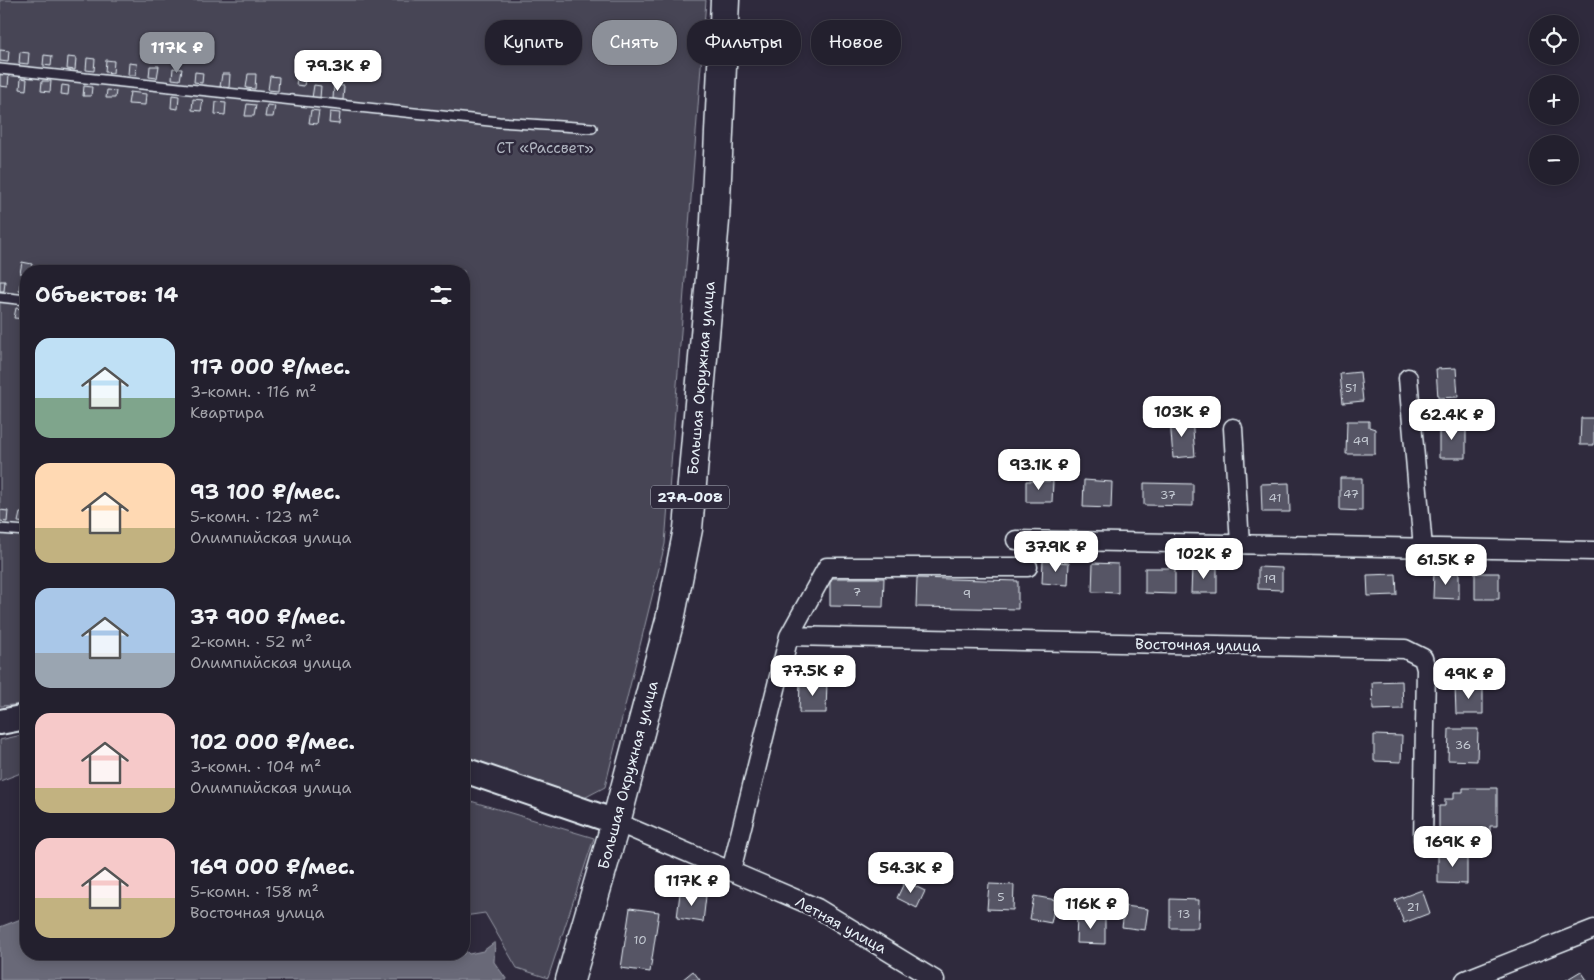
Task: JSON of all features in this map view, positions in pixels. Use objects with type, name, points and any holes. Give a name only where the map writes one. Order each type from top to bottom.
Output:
[{"type":"main road","name":"Большая Окружная улица","points":[[570,980],[616,822],[670,620],[688,529],[715,221],[726,0]]},
{"type":"street","points":[[1408,378],[1423,548]]},
{"type":"street","points":[[1233,428],[1240,544]]},
{"type":"street","points":[[1016,540],[1594,551]]},
{"type":"street","points":[[731,871],[789,636],[827,567],[1028,567]]},
{"type":"street","name":"Восточная улица","points":[[789,636],[1405,649],[1423,658],[1426,669],[1423,840]]},
{"type":"street","points":[[0,722],[20,718]]},
{"type":"street","name":"Летняя улица","points":[[470,772],[616,822],[817,908],[935,980]]},
{"type":"street","points":[[1465,980],[1594,929]]},
{"type":"lane","points":[[0,69],[480,120],[592,128]]},
{"type":"lane","points":[[0,297],[20,299]]},
{"type":"lane","points":[[0,529],[20,531]]},
{"type":"green space","name":"СТ «Рассвет»","points":[[0,0],[706,0],[704,20],[687,20],[687,65],[701,65],[665,544],[605,787],[569,806],[470,774],[470,265],[20,265],[20,704],[0,706]]},
{"type":"green space","points":[[20,735],[20,773],[0,781],[0,740]]},
{"type":"green space","points":[[470,801],[594,838],[548,978],[517,968],[485,913],[470,915]]},
{"type":"water","points":[[20,919],[20,960],[470,960],[470,954],[483,951],[495,942],[494,962],[507,980],[0,980],[0,927]]},
{"type":"building","points":[[0,50],[9,51],[8,62],[0,61]]},
{"type":"building","points":[[20,52],[29,53],[28,64],[19,63]]},
{"type":"building","points":[[44,55],[52,56],[51,66],[43,65]]},
{"type":"building","points":[[68,57],[76,58],[75,70],[67,69]]},
{"type":"building","points":[[87,58],[95,59],[94,71],[86,70]]},
{"type":"building","points":[[106,60],[114,61],[113,73],[105,72]]},
{"type":"building","points":[[129,63],[137,64],[136,75],[128,75]]},
{"type":"building","points":[[150,66],[159,66],[157,78],[149,77]]},
{"type":"building","points":[[173,68],[182,69],[180,80],[172,79]]},
{"type":"building","points":[[298,71],[306,72],[304,86],[296,85]]},
{"type":"building","points":[[195,72],[203,73],[202,83],[194,82]]},
{"type":"building","points":[[0,74],[9,75],[8,87],[0,86]]},
{"type":"building","points":[[222,74],[230,74],[229,88],[220,87]]},
{"type":"building","points":[[248,74],[256,74],[255,89],[246,88]]},
{"type":"building","points":[[270,76],[279,77],[278,91],[268,90]]},
{"type":"building","points":[[21,78],[27,79],[26,90],[20,89]]},
{"type":"building","points":[[42,81],[51,81],[50,92],[41,91]]},
{"type":"building","points":[[62,85],[69,86],[68,95],[61,94]]},
{"type":"building","points":[[314,85],[321,86],[320,98],[312,98]]},
{"type":"building","points":[[334,85],[344,86],[343,100],[333,99]]},
{"type":"building","points":[[84,86],[92,87],[91,96],[83,96]]},
{"type":"building","points":[[107,90],[116,91],[115,98],[106,98]]},
{"type":"building","points":[[130,92],[146,94],[145,105],[128,104]]},
{"type":"building","points":[[172,95],[179,96],[178,109],[171,108]]},
{"type":"building","points":[[193,99],[203,100],[201,111],[192,110]]},
{"type":"building","points":[[216,102],[226,103],[225,115],[215,114]]},
{"type":"building","points":[[247,104],[256,105],[254,116],[245,116]]},
{"type":"building","points":[[267,105],[275,106],[273,117],[265,117]]},
{"type":"building","points":[[311,110],[319,111],[317,124],[309,123]]},
{"type":"building","points":[[330,112],[340,113],[339,124],[329,123]]},
{"type":"building","points":[[22,262],[32,264],[32,265],[21,265]]},
{"type":"building","points":[[0,281],[5,281],[4,291],[0,291]]},
{"type":"building","points":[[16,308],[20,309],[20,319],[14,318]]},
{"type":"building","points":[[1456,368],[1458,397],[1438,398],[1436,369]]},
{"type":"building","points":[[1360,372],[1363,401],[1343,403],[1340,374]]},
{"type":"building","points":[[1192,418],[1195,456],[1173,458],[1170,419]]},
{"type":"building","points":[[1581,418],[1594,418],[1594,445],[1580,445]]},
{"type":"building","points":[[1347,421],[1369,421],[1369,427],[1375,429],[1375,454],[1346,454]]},
{"type":"building","points":[[1439,424],[1466,424],[1466,458],[1439,458]]},
{"type":"building","points":[[1340,478],[1362,478],[1362,511],[1340,510]]},
{"type":"building","points":[[1084,480],[1112,482],[1111,508],[1083,507]]},
{"type":"building","points":[[1026,481],[1053,481],[1052,502],[1026,502]]},
{"type":"building","points":[[1144,483],[1193,484],[1193,506],[1144,505]]},
{"type":"building","points":[[1289,483],[1290,512],[1262,512],[1261,484]]},
{"type":"building","points":[[0,510],[8,511],[7,522],[0,521]]},
{"type":"building","points":[[1043,561],[1069,563],[1068,585],[1042,583]]},
{"type":"building","points":[[1093,563],[1118,564],[1118,593],[1092,592]]},
{"type":"building","points":[[1192,567],[1217,568],[1217,593],[1191,593]]},
{"type":"building","points":[[1258,567],[1282,568],[1282,590],[1258,589]]},
{"type":"building","points":[[1145,568],[1175,568],[1175,594],[1145,593]]},
{"type":"building","points":[[1434,572],[1459,573],[1459,599],[1433,598]]},
{"type":"building","points":[[1475,573],[1499,573],[1499,599],[1475,599]]},
{"type":"building","points":[[1396,574],[1397,595],[1368,596],[1367,575]]},
{"type":"building","points":[[830,578],[884,578],[883,607],[830,606]]},
{"type":"building","points":[[917,578],[1018,581],[1018,609],[916,607]]},
{"type":"building","points":[[800,681],[827,681],[826,713],[799,713]]},
{"type":"building","points":[[1402,681],[1403,709],[1373,710],[1372,682]]},
{"type":"building","points":[[1455,686],[1483,686],[1483,714],[1456,714]]},
{"type":"building","points":[[1449,729],[1478,729],[1477,761],[1448,760]]},
{"type":"building","points":[[1374,735],[1402,736],[1401,762],[1374,761]]},
{"type":"building","points":[[1463,788],[1497,788],[1497,826],[1490,826],[1490,834],[1439,834],[1439,806],[1445,806],[1445,799],[1454,799],[1454,792],[1463,792]]},
{"type":"building","points":[[1438,853],[1467,853],[1467,884],[1438,883]]},
{"type":"building","points":[[905,881],[925,891],[917,908],[897,898]]},
{"type":"building","points":[[989,884],[1014,885],[1013,910],[987,909]]},
{"type":"building","points":[[1422,890],[1430,913],[1404,923],[1395,900]]},
{"type":"building","points":[[680,893],[706,896],[703,922],[677,918]]},
{"type":"building","points":[[1034,896],[1056,900],[1051,923],[1030,919]]},
{"type":"building","points":[[1170,899],[1199,900],[1198,928],[1170,928]]},
{"type":"building","points":[[1125,906],[1148,909],[1145,930],[1122,927]]},
{"type":"building","points":[[630,908],[659,912],[650,972],[621,968]]},
{"type":"building","points":[[1077,915],[1105,916],[1105,944],[1076,943]]},
{"type":"building","points":[[693,971],[700,980],[682,980]]},
{"type":"building","points":[[1581,971],[1587,980],[1566,980]]}]
